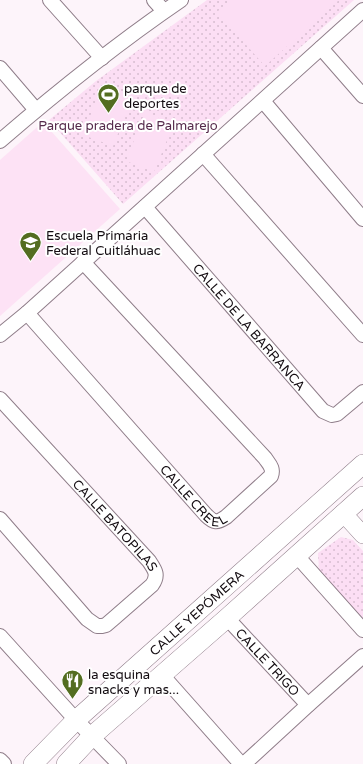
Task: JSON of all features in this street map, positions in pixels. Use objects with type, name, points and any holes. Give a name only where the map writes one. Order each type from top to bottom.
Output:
[{"type":"main road","name":"CALLE YEPÓMERA","points":[[33,764],[76,720],[167,641],[363,464]]},
{"type":"main road","name":"CALLE YEPÓMERA","points":[[66,764],[92,736],[297,556],[343,513],[362,499]]},
{"type":"street","points":[[50,0],[102,58]]},
{"type":"street","points":[[154,0],[164,12]]},
{"type":"street","points":[[0,141],[36,110],[102,58],[181,0]]},
{"type":"street","points":[[0,335],[363,10]]},
{"type":"street","points":[[321,48],[363,96]]},
{"type":"street","points":[[0,68],[36,110]]},
{"type":"street","points":[[263,101],[363,219]]},
{"type":"street","points":[[203,154],[363,335]]},
{"type":"street","name":"CALLE DE LA BARRANCA","points":[[144,207],[323,411],[332,415],[337,414],[363,392]]},
{"type":"street","name":"CALLE CREEL","points":[[27,312],[206,515],[217,522],[226,517],[271,476],[272,468],[265,458],[83,262]]},
{"type":"street","name":"CALLE BATOPILAS","points":[[0,399],[149,561],[155,571],[155,580],[147,589],[106,625],[96,626],[87,619],[0,519]]},
{"type":"street","points":[[343,513],[363,535]]},
{"type":"street","points":[[297,556],[363,630]]},
{"type":"street","name":"CALLE TRIGO","points":[[227,618],[308,705]]},
{"type":"street","points":[[0,636],[76,720],[119,764]]},
{"type":"street","points":[[162,675],[243,764],[363,656]]},
{"type":"street","points":[[0,760],[4,764]]},
{"type":"shaded area","name":"Escuela Primaria Federal Cuitláhuac","points":[[43,122],[120,209],[0,316],[0,160]]},
{"type":"green space","name":"Parque pradera de Palmarejo","points":[[207,0],[354,0],[123,204],[49,120],[96,81]]},
{"type":"green space","points":[[230,0],[339,0],[265,66],[217,12]]},
{"type":"green space","name":"parque de deportes","points":[[102,85],[133,96],[113,146],[83,135]]},
{"type":"green space","points":[[145,112],[174,123],[154,172],[126,161]]},
{"type":"green space","points":[[341,537],[353,540],[363,551],[363,618],[319,570],[318,553]]},
{"type":"place","name":"parque de deportes","points":[[108,114]]},
{"type":"place","name":"Escuela Primaria Federal Cuitláhuac","points":[[30,262]]},
{"type":"place","name":"la esquina snacks y mas...","points":[[73,700]]}]
